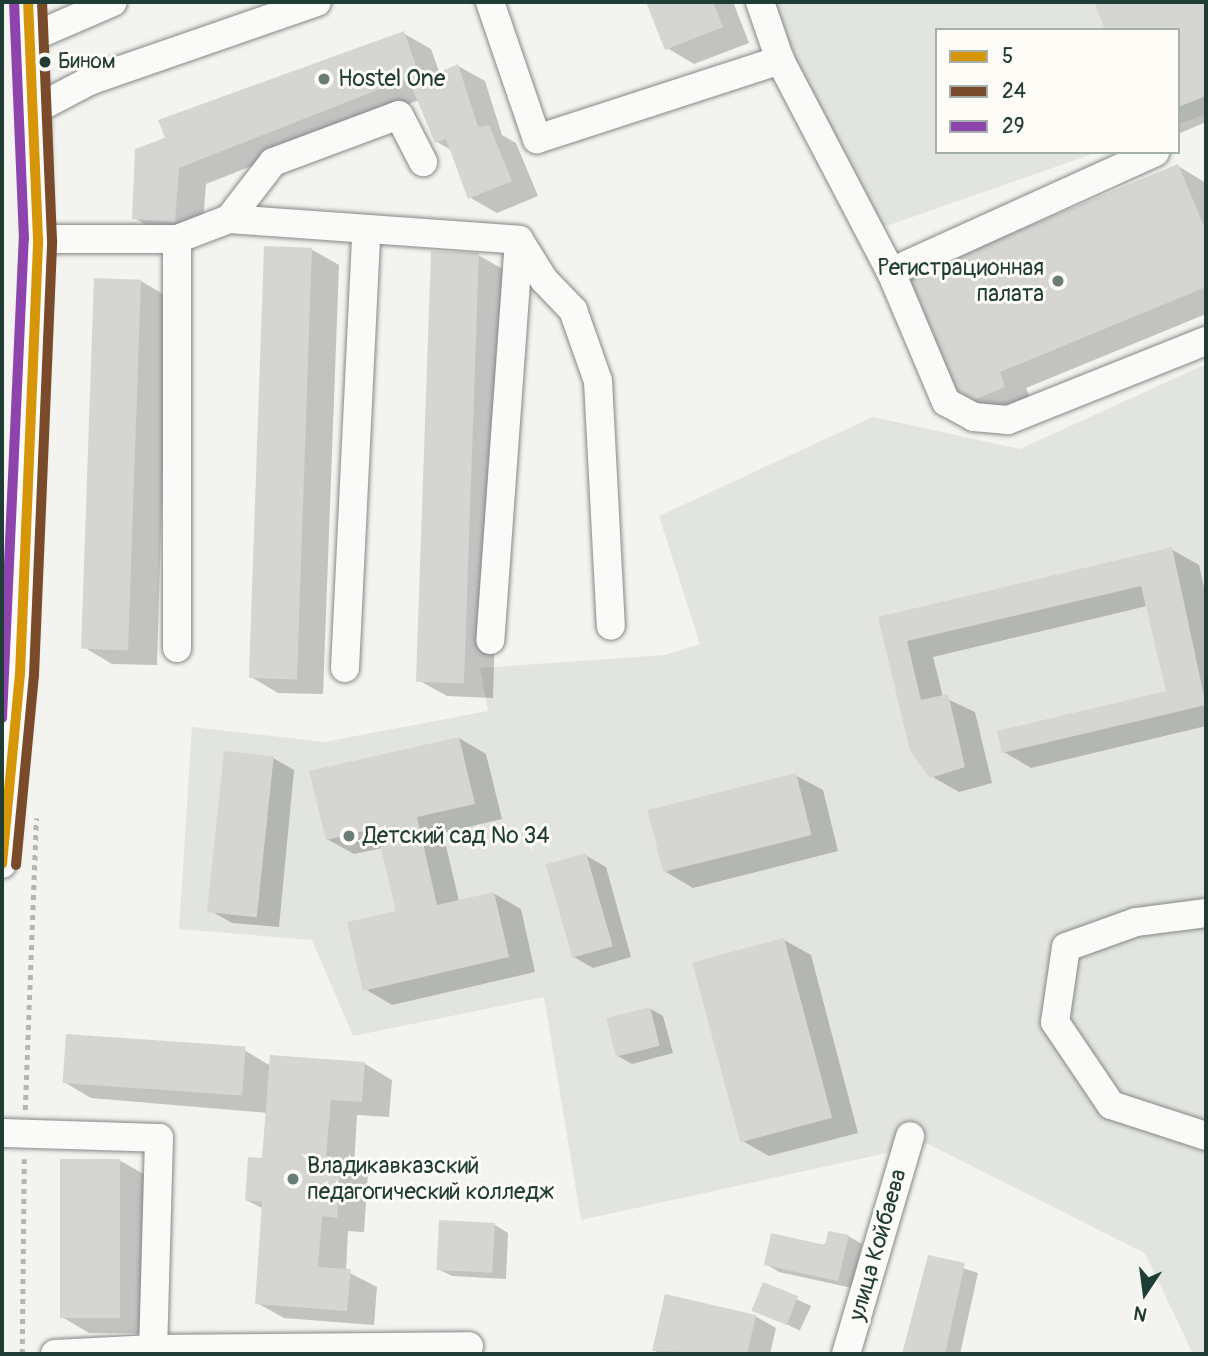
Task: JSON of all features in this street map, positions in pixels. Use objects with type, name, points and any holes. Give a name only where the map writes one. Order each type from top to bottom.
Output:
[{"type":"street","points":[[2,864],[38,239],[36,109],[28,2]]},
{"type":"street","points":[[30,38],[113,2]]},
{"type":"street","points":[[36,109],[89,82],[317,2]]},
{"type":"street","points":[[490,2],[537,139],[780,60]]},
{"type":"street","points":[[760,2],[780,60],[891,272],[946,402],[974,417],[1008,420],[1206,341]]},
{"type":"street","points":[[229,219],[273,162],[399,115],[423,162]]},
{"type":"street","points":[[891,272],[1151,154]]},
{"type":"street","points":[[38,239],[177,239],[229,219],[519,240]]},
{"type":"street","points":[[345,668],[366,231]]},
{"type":"street","points":[[177,239],[177,648]]},
{"type":"street","points":[[519,240],[544,280],[573,310],[598,381],[611,626]]},
{"type":"street","points":[[490,640],[519,240]]},
{"type":"street","points":[[1206,913],[1136,922],[1066,947],[1055,1022],[1111,1105],[1206,1136]]},
{"type":"street","points":[[17,1133],[159,1138],[153,1349]]},
{"type":"street","name":"улица Койбаева","points":[[846,1354],[909,1136]]},
{"type":"street","points":[[55,1354],[153,1349],[469,1346]]},
{"type":"path","points":[[22,1354],[17,1133],[36,816]]},
{"type":"shaded area","points":[[749,2],[1206,2],[1206,114],[1180,123],[1180,28],[935,28],[935,154],[1092,154],[875,230]]},
{"type":"shaded area","points":[[1206,364],[1206,1354],[1193,1354],[1145,1253],[928,1144],[581,1220],[544,997],[353,1036],[312,940],[179,929],[192,727],[324,742],[488,711],[480,668],[665,655],[700,644],[659,516],[873,417],[1020,449]]},
{"type":"building","points":[[646,2],[713,2],[723,27],[665,50]]},
{"type":"building","points":[[1094,2],[1206,2],[1206,96],[1180,106],[1180,28],[1104,28]]},
{"type":"building","points":[[404,31],[421,80],[458,64],[478,127],[489,125],[512,181],[468,199],[446,139],[435,143],[408,78],[179,168],[175,222],[132,219],[135,149],[165,138],[158,120]]},
{"type":"building","name":"Регистрационная палата","points":[[1178,164],[1206,231],[1206,287],[1000,372],[1005,387],[962,405],[908,276]]},
{"type":"building","points":[[264,246],[312,248],[297,679],[249,678]]},
{"type":"building","points":[[431,251],[479,253],[464,683],[416,682]]},
{"type":"building","points":[[94,278],[141,280],[128,650],[81,649]]},
{"type":"building","points":[[1172,547],[1206,705],[1002,753],[997,731],[1166,691],[1141,586],[907,641],[921,700],[948,694],[965,767],[930,778],[910,751],[878,617]]},
{"type":"building","points":[[459,737],[475,804],[417,817],[437,905],[494,892],[509,957],[363,991],[347,922],[396,911],[376,828],[326,840],[309,771]]},
{"type":"building","points":[[224,751],[274,756],[257,917],[207,912]]},
{"type":"building","points":[[796,773],[811,835],[663,872],[648,810]]},
{"type":"building","points":[[586,853],[613,946],[572,958],[546,865]]},
{"type":"building","points":[[784,938],[832,1118],[740,1142],[692,963]]},
{"type":"building","points":[[650,1007],[660,1046],[616,1057],[606,1018]]},
{"type":"building","points":[[66,1034],[246,1047],[242,1095],[63,1083]]},
{"type":"building","name":"Владикавказский педагогический колледж","points":[[270,1055],[365,1062],[362,1102],[331,1100],[326,1156],[341,1157],[337,1218],[322,1216],[318,1267],[351,1269],[347,1311],[255,1304],[262,1202],[245,1200],[248,1157],[262,1158]]},
{"type":"building","points":[[60,1159],[120,1159],[120,1318],[60,1318]]},
{"type":"building","points":[[439,1220],[495,1223],[492,1273],[436,1270]]},
{"type":"building","points":[[828,1231],[849,1235],[838,1281],[764,1265],[771,1233],[825,1245]]},
{"type":"building","points":[[928,1255],[965,1263],[945,1354],[902,1354]]},
{"type":"building","points":[[763,1282],[798,1296],[787,1325],[751,1311]]},
{"type":"building","points":[[665,1294],[756,1315],[747,1354],[652,1351]]},
{"type":"transit line","name":"5","points":[[2,864],[20,674],[38,239],[28,2]]},
{"type":"transit line","name":"24","points":[[16,865],[34,675],[52,240],[42,2]]},
{"type":"transit line","name":"29","points":[[2,718],[24,239],[14,3]]},
{"type":"place","name":"Бином","points":[[45,62]]},
{"type":"place","name":"Hostel One","points":[[324,79]]},
{"type":"place","name":"Регистрационная палата","points":[[1058,281]]},
{"type":"place","name":"Детский сад № 34","points":[[349,836]]},
{"type":"place","name":"Владикавказский педагогический колледж","points":[[293,1179]]}]
